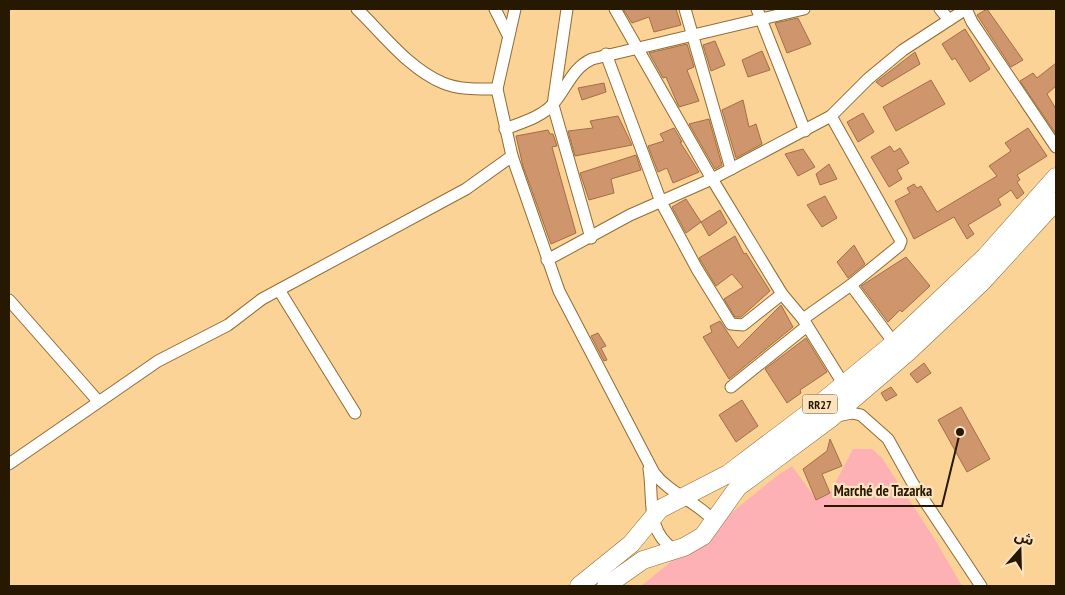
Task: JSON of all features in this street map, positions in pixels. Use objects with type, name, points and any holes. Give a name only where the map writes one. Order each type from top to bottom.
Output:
[{"type":"highway","name":"RR27","points":[[579,586],[631,544],[652,518],[665,506],[681,497],[700,490],[728,474],[894,344],[985,257],[1056,177]]},
{"type":"highway","name":"RR27","points":[[606,586],[644,560],[694,542],[704,536],[738,487],[831,418],[946,318],[1017,245],[1056,201]]},
{"type":"street","points":[[357,9],[424,73],[444,83],[468,89],[497,89]]},
{"type":"street","points":[[495,9],[508,34]]},
{"type":"street","points":[[514,9],[497,89],[512,156],[558,291],[648,465],[659,481],[681,497],[704,510],[715,522]]},
{"type":"street","points":[[567,9],[553,105],[591,238]]},
{"type":"street","points":[[615,9],[712,179],[782,294],[805,322],[844,385]]},
{"type":"street","points":[[685,9],[731,169]]},
{"type":"street","points":[[505,129],[544,112],[553,105],[582,64],[606,54],[694,35],[758,14],[804,9]]},
{"type":"street","points":[[940,9],[949,20]]},
{"type":"street","points":[[547,260],[591,238],[630,215],[712,179],[831,116],[868,78],[903,50],[966,9],[972,22],[1056,147]]},
{"type":"street","points":[[758,14],[805,131]]},
{"type":"street","points":[[606,54],[661,202],[697,269],[731,324],[742,325],[782,294]]},
{"type":"street","points":[[731,387],[805,322],[899,246],[901,241],[831,116]]},
{"type":"street","points":[[9,464],[98,401],[158,362],[228,325],[262,298],[466,189],[512,156]]},
{"type":"street","points":[[851,285],[894,344]]},
{"type":"street","points":[[280,290],[355,413]]},
{"type":"street","points":[[9,300],[98,401]]},
{"type":"street","points":[[831,418],[857,414],[883,433],[893,446],[912,482],[981,586]]},
{"type":"street","points":[[648,465],[652,491],[652,518],[661,539],[672,549]]},
{"type":"shaded area","points":[[853,449],[872,449],[882,458],[936,541],[962,586],[641,586],[778,475],[792,466],[816,499],[830,493]]},
{"type":"building","points":[[623,9],[676,9],[681,25],[654,32],[649,17],[632,23]]},
{"type":"building","points":[[987,9],[1023,60],[1011,67],[977,15]]},
{"type":"building","points":[[798,18],[811,44],[787,53],[775,23]]},
{"type":"building","points":[[965,29],[990,69],[970,82],[955,58],[952,60],[942,44]]},
{"type":"building","points":[[715,41],[725,65],[711,71],[703,45]]},
{"type":"building","points":[[687,44],[694,67],[687,70],[699,101],[679,107],[666,77],[663,78],[649,53]]},
{"type":"building","points":[[762,51],[770,70],[748,77],[742,60]]},
{"type":"building","points":[[915,52],[920,64],[882,87],[876,82]]},
{"type":"building","points":[[1056,63],[1056,86],[1047,94],[1056,109],[1056,134],[1020,81],[1033,73],[1037,78]]},
{"type":"building","points":[[931,80],[945,104],[896,131],[883,107]]},
{"type":"building","points":[[604,83],[606,92],[582,100],[578,88]]},
{"type":"building","points":[[743,100],[749,127],[756,124],[762,144],[736,158],[722,110]]},
{"type":"building","points":[[863,113],[874,132],[858,142],[847,122]]},
{"type":"building","points":[[618,116],[632,145],[575,156],[568,131],[593,128],[590,121]]},
{"type":"building","points":[[709,119],[722,165],[715,169],[689,124]]},
{"type":"building","points":[[674,128],[682,142],[680,142],[699,172],[673,183],[667,168],[658,172],[648,146],[664,141],[660,134]]},
{"type":"building","points":[[1028,128],[1047,156],[1017,175],[1020,180],[1017,182],[1024,193],[1017,199],[1011,190],[998,199],[1001,205],[968,225],[974,234],[967,239],[954,217],[914,239],[895,201],[910,193],[907,188],[914,184],[917,188],[921,186],[937,212],[997,176],[989,166],[1011,151],[1005,143]]},
{"type":"building","points":[[548,130],[550,134],[553,134],[557,146],[552,147],[576,233],[551,244],[523,166],[516,136]]},
{"type":"building","points":[[890,146],[894,152],[900,148],[909,163],[897,170],[902,179],[889,187],[871,157]]},
{"type":"building","points":[[803,149],[815,167],[798,176],[785,154]]},
{"type":"building","points":[[636,155],[641,170],[611,179],[614,193],[589,200],[580,173]]},
{"type":"building","points":[[829,164],[837,179],[820,185],[816,174]]},
{"type":"building","points":[[825,196],[837,218],[822,227],[807,205]]},
{"type":"building","points":[[686,199],[701,222],[686,233],[672,207]]},
{"type":"building","points":[[720,210],[727,223],[709,236],[701,222]]},
{"type":"building","points":[[735,236],[744,254],[746,253],[770,291],[741,317],[735,317],[724,299],[743,287],[732,274],[716,286],[699,258]]},
{"type":"building","points":[[854,245],[865,264],[848,278],[837,262]]},
{"type":"building","points":[[906,257],[930,286],[902,312],[900,310],[888,322],[861,286]]},
{"type":"building","points":[[781,305],[793,327],[729,379],[703,337],[712,332],[710,326],[720,321],[738,348]]},
{"type":"building","points":[[598,333],[606,346],[601,348],[607,360],[604,361],[591,336]]},
{"type":"building","points":[[806,338],[827,372],[800,390],[801,393],[787,403],[765,369]]},
{"type":"building","points":[[924,363],[931,373],[917,383],[910,374]]},
{"type":"building","points":[[891,387],[897,395],[886,401],[881,393]]},
{"type":"building","points":[[742,400],[758,426],[736,442],[719,415]]},
{"type":"building","points":[[961,407],[990,459],[967,472],[938,420]]},
{"type":"building","points":[[830,439],[842,466],[822,474],[830,493],[816,500],[803,469],[827,451]]},
{"type":"place","name":"Marché de Tazarka","points":[[960,432]]}]
